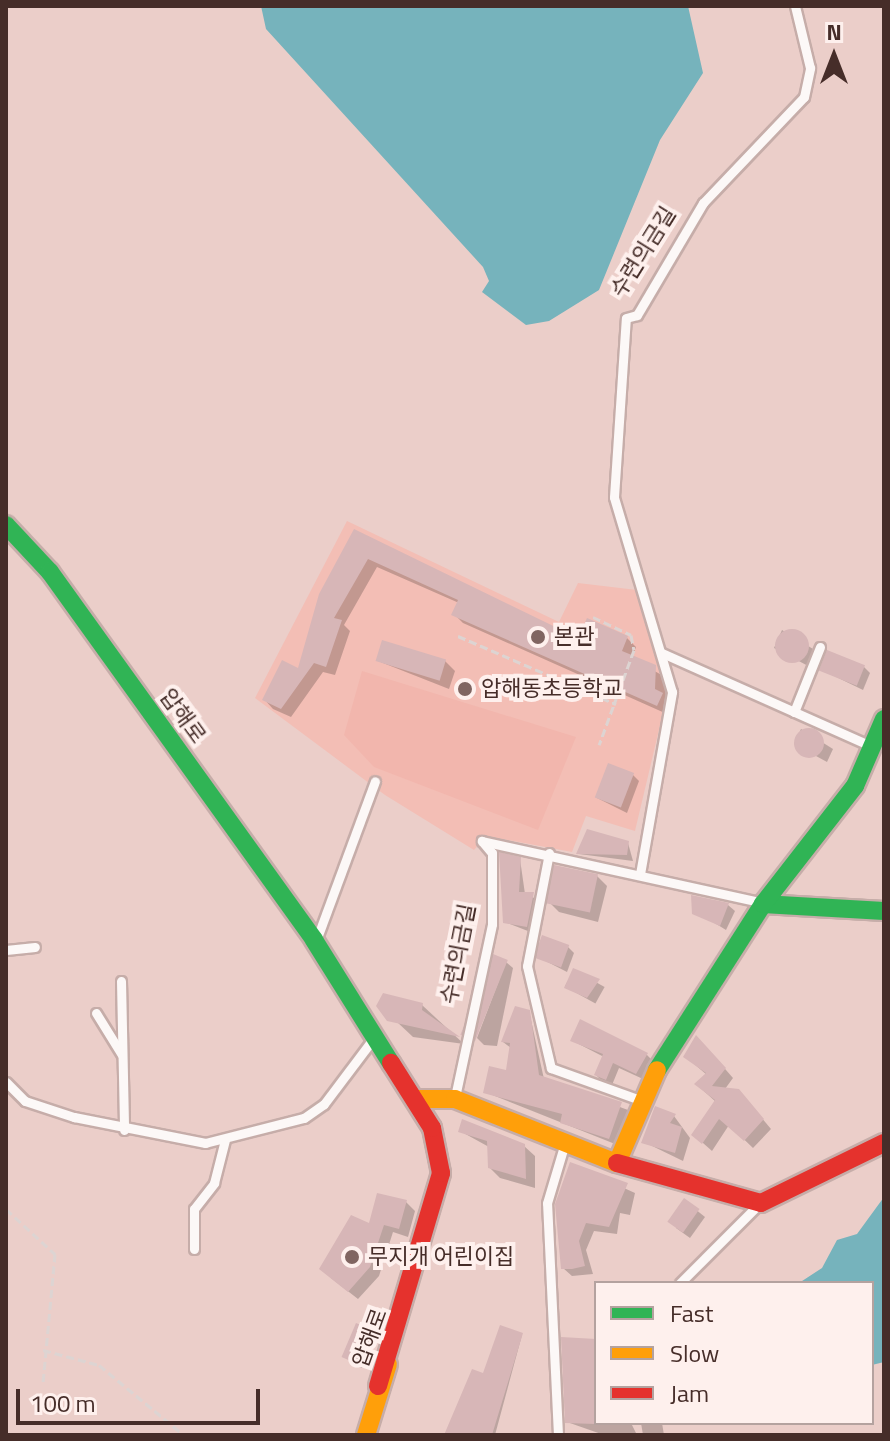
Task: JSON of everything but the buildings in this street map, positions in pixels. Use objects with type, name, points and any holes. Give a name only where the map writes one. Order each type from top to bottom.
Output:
[{"type":"main road","name":"압해로","points":[[6,525],[50,572],[314,940],[418,1099],[441,1173],[388,1364],[357,1435]]},
{"type":"main road","points":[[617,1163],[640,1100],[763,904],[855,786],[884,719]]},
{"type":"main road","points":[[763,904],[884,911]]},
{"type":"main road","points":[[418,1099],[455,1099],[617,1163],[761,1203],[884,1143]]},
{"type":"main road","points":[[366,1435],[388,1364]]},
{"type":"lane","name":"수련의금길","points":[[640,874],[670,715],[662,653],[614,497],[626,318],[637,315],[703,203],[804,97],[810,68],[795,6]]},
{"type":"lane","points":[[794,712],[820,647]]},
{"type":"lane","points":[[662,653],[873,747]]},
{"type":"lane","points":[[314,940],[325,932],[375,781]]},
{"type":"lane","name":"수련의금길","points":[[455,1099],[492,924],[492,853],[482,841],[549,853],[763,904]]},
{"type":"lane","points":[[549,853],[527,966],[551,1068],[640,1100]]},
{"type":"lane","points":[[6,950],[35,947]]},
{"type":"lane","points":[[121,981],[124,1130]]},
{"type":"lane","points":[[96,1013],[123,1058]]},
{"type":"lane","points":[[6,1082],[25,1101],[124,1130],[225,1140],[304,1118],[377,1033]]},
{"type":"lane","points":[[194,1249],[191,1218],[214,1183],[225,1140]]},
{"type":"lane","points":[[558,1435],[547,1203],[565,1143]]},
{"type":"lane","points":[[682,1281],[761,1203]]},
{"type":"path","points":[[593,617],[633,640],[616,704],[599,745]]},
{"type":"path","points":[[458,636],[616,704]]},
{"type":"path","points":[[6,1209],[55,1254],[43,1350],[43,1383]]},
{"type":"path","points":[[43,1350],[99,1365],[184,1435]]},
{"type":"shaded area","name":"압해동초등학교","points":[[347,521],[559,622],[578,583],[637,590],[671,679],[635,831],[586,816],[572,852],[486,836],[474,850],[385,795],[255,698]]},
{"type":"shaded area","points":[[362,671],[576,737],[538,830],[374,767],[344,735]]},
{"type":"water","points":[[261,6],[688,6],[703,73],[660,140],[599,290],[549,321],[526,325],[482,292],[489,281],[483,267],[266,29]]},
{"type":"water","points":[[884,1197],[884,1362],[874,1364],[874,1281],[802,1281],[822,1268],[837,1240],[857,1234]]},
{"type":"traffic: fast","points":[[6,525],[50,572],[314,940],[391,1063]]},
{"type":"traffic: fast","points":[[657,1070],[763,904],[855,786],[884,719]]},
{"type":"traffic: fast","points":[[763,904],[884,911]]},
{"type":"traffic: slow","points":[[418,1099],[455,1099],[617,1163],[657,1070]]},
{"type":"traffic: slow","points":[[366,1435],[388,1364]]},
{"type":"traffic: jam","points":[[378,1386],[441,1173],[432,1128],[391,1063]]},
{"type":"traffic: jam","points":[[617,1163],[761,1203],[884,1143]]},
{"type":"place","name":"본관","points":[[538,637]]},
{"type":"place","name":"압해동초등학교","points":[[465,689]]},
{"type":"place","name":"무지개 어린이집","points":[[352,1257]]}]
